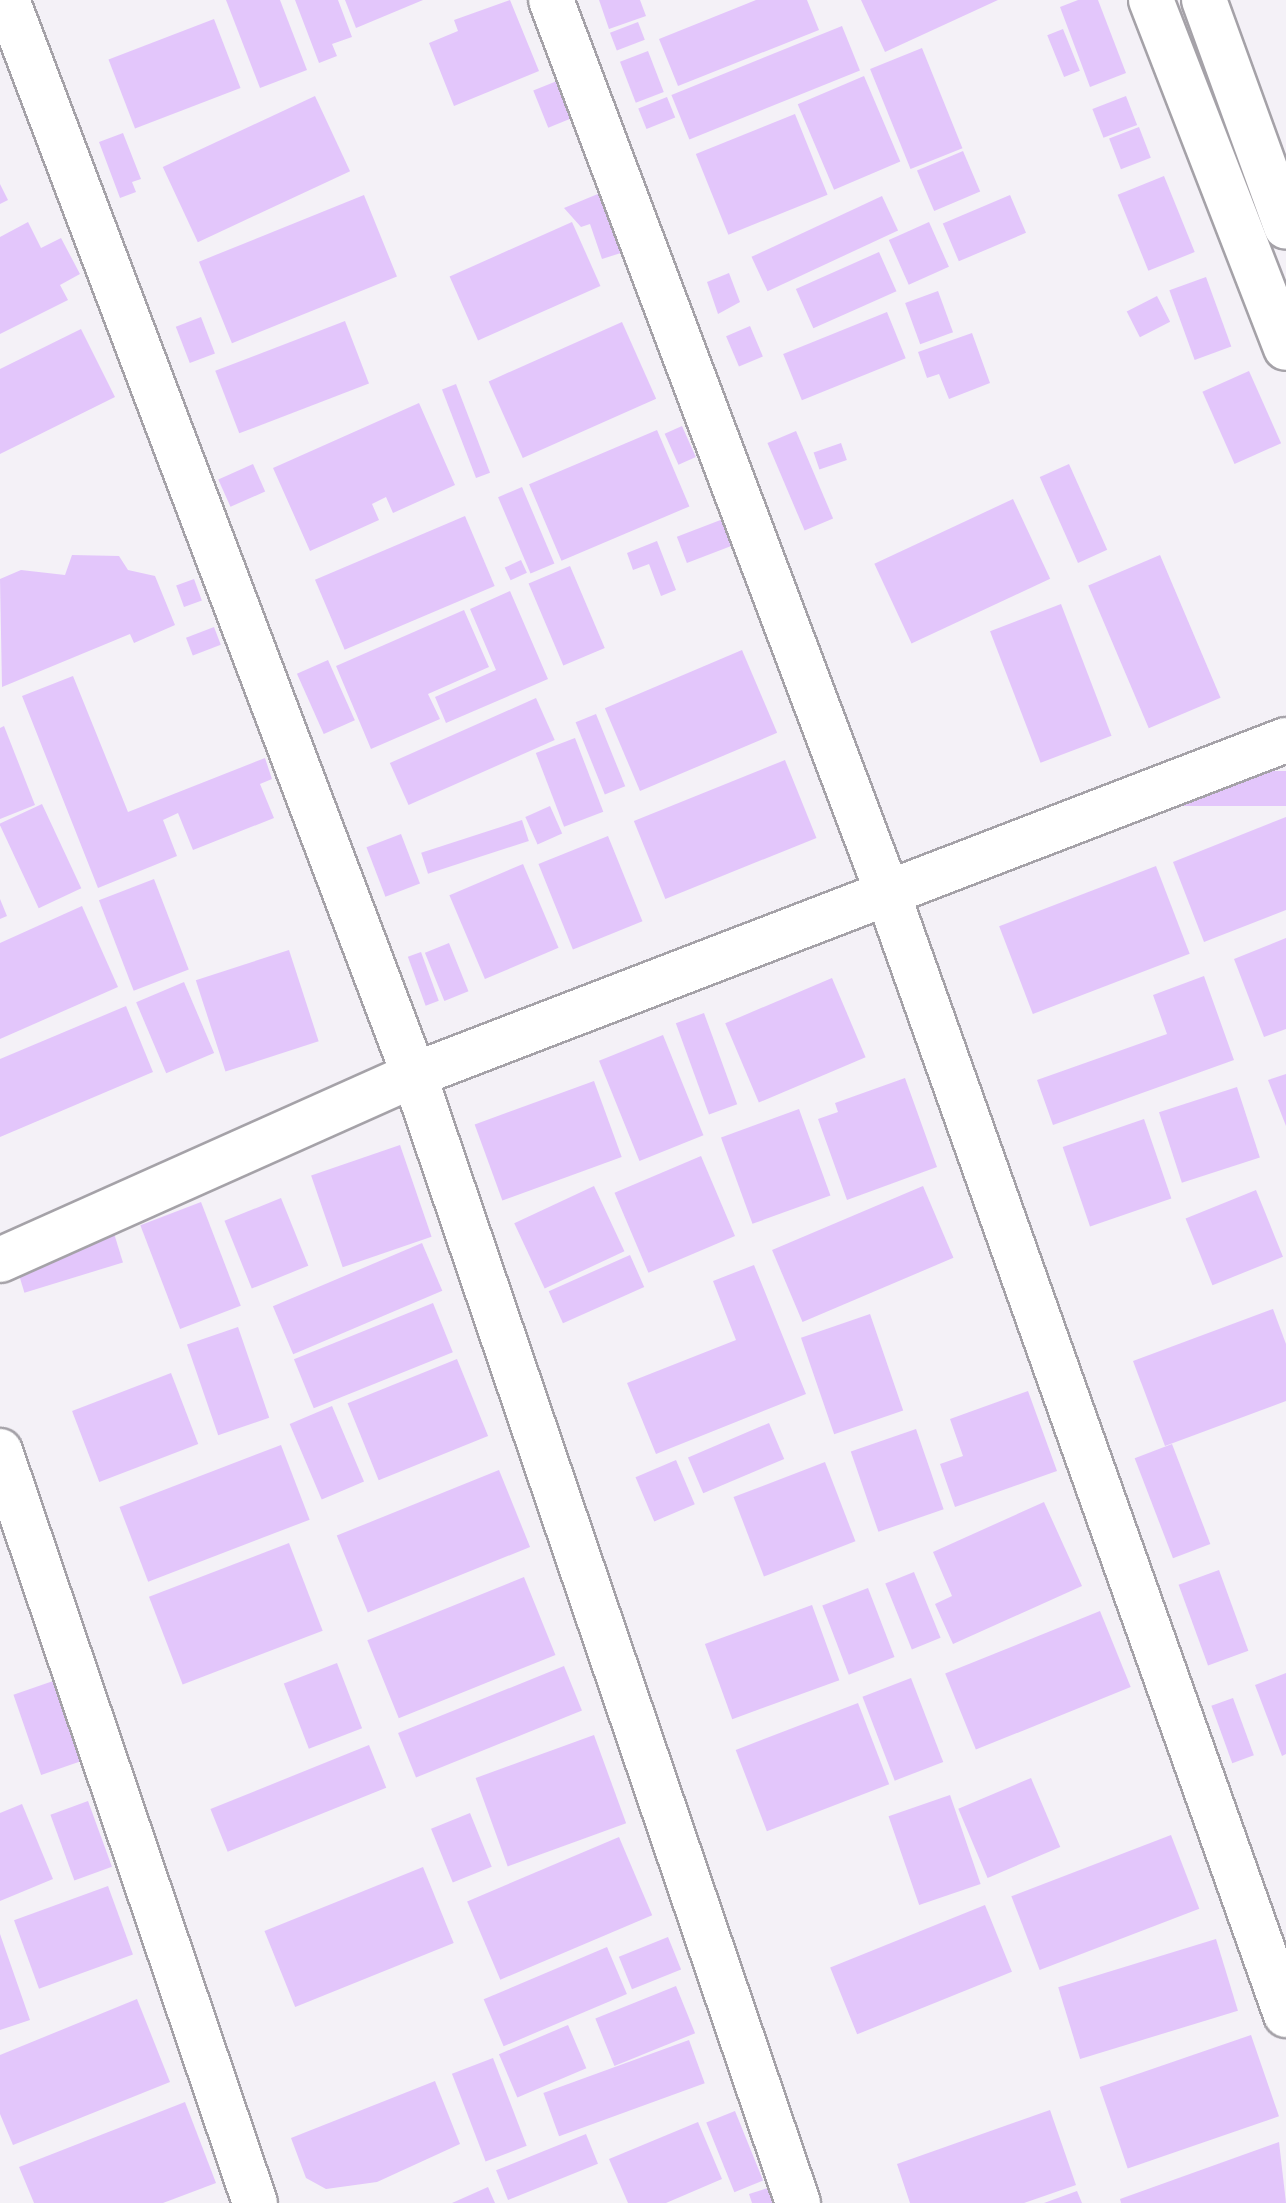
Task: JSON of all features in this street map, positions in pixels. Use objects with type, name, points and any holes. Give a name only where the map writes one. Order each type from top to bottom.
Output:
[{"type":"street","points":[[7,0],[414,1075],[798,2203]]},
{"type":"street","points":[[551,0],[886,889],[1286,2015]]},
{"type":"street","points":[[1151,0],[1286,348]]},
{"type":"street","points":[[1204,0],[1286,227]]},
{"type":"street","points":[[1210,151],[1253,136]]},
{"type":"street","points":[[0,1260],[414,1075],[886,889],[1286,740]]},
{"type":"street","points":[[0,1451],[255,2203]]},
{"type":"building","points":[[226,0],[280,0],[307,70],[260,88]]},
{"type":"building","points":[[295,0],[338,0],[352,37],[332,44],[337,56],[319,63]]},
{"type":"building","points":[[345,0],[423,0],[356,28]]},
{"type":"building","points":[[510,0],[539,71],[454,106],[429,43],[458,31],[454,20]]},
{"type":"building","points":[[599,0],[640,0],[646,16],[609,29]]},
{"type":"building","points":[[756,0],[807,0],[819,30],[678,86],[659,39]]},
{"type":"building","points":[[861,0],[998,0],[885,52]]},
{"type":"building","points":[[1078,0],[1098,0],[1126,73],[1090,87],[1060,7]]},
{"type":"building","points":[[214,19],[241,88],[135,129],[109,59]]},
{"type":"building","points":[[638,22],[645,40],[617,50],[610,33]]},
{"type":"building","points":[[842,26],[860,71],[689,139],[671,95]]},
{"type":"building","points":[[1063,29],[1080,71],[1064,77],[1047,35]]},
{"type":"building","points":[[922,48],[962,148],[911,169],[870,69]]},
{"type":"building","points":[[648,51],[664,92],[636,103],[620,62]]},
{"type":"building","points":[[864,76],[900,162],[834,190],[798,104]]},
{"type":"building","points":[[562,79],[577,116],[548,128],[533,91]]},
{"type":"building","points":[[315,96],[350,171],[198,242],[163,167]]},
{"type":"building","points":[[1126,96],[1137,125],[1104,138],[1092,109]]},
{"type":"building","points":[[667,97],[675,117],[646,129],[638,109]]},
{"type":"building","points":[[795,114],[828,195],[728,235],[696,154]]},
{"type":"building","points":[[1139,127],[1151,158],[1121,169],[1109,138]]},
{"type":"building","points":[[123,133],[141,179],[132,182],[136,192],[120,198],[99,142]]},
{"type":"building","points":[[963,151],[980,192],[934,211],[917,171]]},
{"type":"building","points":[[1164,176],[1195,252],[1148,271],[1118,195]]},
{"type":"building","points":[[0,184],[8,200],[0,204]]},
{"type":"building","points":[[605,191],[627,251],[602,259],[590,224],[581,227],[564,208]]},
{"type":"building","points":[[364,195],[397,277],[232,343],[199,262]]},
{"type":"building","points":[[1010,195],[1026,233],[959,261],[943,224]]},
{"type":"building","points":[[882,196],[898,230],[768,291],[751,257]]},
{"type":"building","points":[[28,222],[41,248],[61,238],[80,274],[60,285],[68,300],[0,334],[0,237]]},
{"type":"building","points":[[572,222],[600,286],[478,340],[450,277]]},
{"type":"building","points":[[929,222],[949,267],[909,285],[889,240]]},
{"type":"building","points":[[879,252],[896,291],[813,328],[796,289]]},
{"type":"building","points":[[729,273],[740,302],[718,314],[707,282]]},
{"type":"building","points":[[1206,277],[1231,347],[1195,360],[1169,290]]},
{"type":"building","points":[[938,291],[953,332],[920,344],[905,303]]},
{"type":"building","points":[[1157,296],[1170,322],[1140,337],[1127,311]]},
{"type":"building","points":[[887,312],[906,358],[802,400],[783,354]]},
{"type":"building","points":[[201,317],[215,353],[190,363],[176,327]]},
{"type":"building","points":[[345,321],[369,384],[239,433],[215,371]]},
{"type":"building","points":[[622,322],[656,399],[523,458],[489,381]]},
{"type":"building","points":[[750,326],[763,356],[739,367],[726,336]]},
{"type":"building","points":[[81,329],[115,397],[0,454],[0,369]]},
{"type":"building","points":[[972,333],[990,383],[949,399],[939,374],[927,378],[918,352]]},
{"type":"building","points":[[1249,371],[1281,443],[1235,464],[1202,392]]},
{"type":"building","points":[[456,384],[490,473],[476,478],[442,389]]},
{"type":"building","points":[[419,403],[455,485],[393,513],[386,497],[372,504],[379,520],[310,551],[273,468]]},
{"type":"building","points":[[682,426],[696,457],[678,465],[665,434]]},
{"type":"building","points":[[657,430],[689,506],[561,561],[529,484]]},
{"type":"building","points":[[796,431],[833,518],[805,531],[767,443]]},
{"type":"building","points":[[841,443],[847,460],[819,469],[814,452]]},
{"type":"building","points":[[253,464],[265,491],[230,507],[218,479]]},
{"type":"building","points":[[1069,464],[1107,550],[1078,563],[1040,477]]},
{"type":"building","points":[[522,487],[554,563],[530,574],[498,497]]},
{"type":"building","points":[[1013,499],[1050,579],[912,643],[874,564]]},
{"type":"building","points":[[465,516],[495,586],[345,650],[315,580]]},
{"type":"building","points":[[731,516],[741,542],[687,563],[677,537]]},
{"type":"building","points":[[657,541],[676,590],[661,596],[649,564],[633,570],[627,553]]},
{"type":"building","points":[[72,555],[119,556],[128,570],[155,576],[175,625],[134,643],[130,634],[2,687],[0,579],[21,570],[65,575]]},
{"type":"building","points":[[1160,555],[1221,698],[1149,728],[1088,585]]},
{"type":"building","points":[[521,560],[527,573],[511,580],[505,568]]},
{"type":"building","points":[[570,566],[605,648],[563,666],[529,584]]},
{"type":"building","points":[[194,579],[202,601],[184,607],[176,585]]},
{"type":"building","points":[[510,591],[548,679],[446,723],[435,697],[496,670],[470,609]]},
{"type":"building","points":[[1061,604],[1112,736],[1041,763],[990,631]]},
{"type":"building","points":[[464,610],[489,667],[428,694],[440,719],[371,749],[336,666]]},
{"type":"building","points":[[214,627],[221,645],[193,655],[186,638]]},
{"type":"building","points":[[742,650],[777,733],[640,791],[605,708]]},
{"type":"building","points":[[328,660],[355,720],[324,734],[297,674]]},
{"type":"building","points":[[73,676],[128,812],[265,758],[272,779],[260,784],[274,818],[193,850],[178,813],[163,820],[177,856],[98,888],[22,696]]},
{"type":"building","points":[[536,698],[555,740],[409,805],[390,763]]},
{"type":"building","points":[[596,714],[625,786],[605,795],[576,722]]},
{"type":"building","points":[[4,726],[35,805],[0,819],[0,728]]},
{"type":"building","points":[[575,738],[603,812],[564,827],[536,753]]},
{"type":"building","points":[[785,760],[816,838],[665,899],[634,821]]},
{"type":"building","points":[[1144,771],[1286,771],[1286,806],[1144,806]]},
{"type":"building","points":[[42,804],[81,888],[39,908],[0,824]]},
{"type":"building","points":[[550,806],[562,833],[538,844],[525,817]]},
{"type":"building","points":[[1286,817],[1286,910],[1204,942],[1173,862]]},
{"type":"building","points":[[522,820],[529,841],[428,874],[421,853]]},
{"type":"building","points":[[401,834],[420,883],[385,897],[366,847]]},
{"type":"building","points":[[608,836],[642,921],[573,949],[538,864]]},
{"type":"building","points":[[523,864],[559,948],[485,979],[449,895]]},
{"type":"building","points":[[1156,866],[1190,954],[1033,1014],[999,926]]},
{"type":"building","points":[[154,879],[189,970],[134,991],[99,900]]},
{"type":"building","points":[[0,899],[7,916],[0,919]]},
{"type":"building","points":[[82,906],[118,987],[0,1039],[0,943]]},
{"type":"building","points":[[1286,938],[1286,1029],[1264,1037],[1234,959]]},
{"type":"building","points":[[449,943],[468,991],[444,1001],[425,953]]},
{"type":"building","points":[[289,950],[319,1041],[225,1072],[196,980]]},
{"type":"building","points":[[421,952],[439,1001],[426,1006],[408,957]]},
{"type":"building","points":[[1204,976],[1234,1060],[1053,1125],[1037,1080],[1167,1034],[1153,995]]},
{"type":"building","points":[[832,978],[866,1057],[759,1102],[725,1023]]},
{"type":"building","points":[[184,982],[214,1053],[166,1073],[136,1002]]},
{"type":"building","points":[[126,1006],[153,1072],[0,1137],[0,1059]]},
{"type":"building","points":[[704,1013],[737,1104],[709,1114],[676,1023]]},
{"type":"building","points":[[663,1035],[703,1135],[639,1161],[599,1061]]},
{"type":"building","points":[[1286,1074],[1286,1126],[1268,1080]]},
{"type":"building","points":[[905,1078],[937,1167],[847,1200],[818,1119],[838,1112],[835,1103]]},
{"type":"building","points":[[594,1081],[622,1157],[502,1201],[475,1124]]},
{"type":"building","points":[[1237,1087],[1260,1157],[1182,1183],[1159,1112]]},
{"type":"building","points":[[799,1109],[830,1195],[752,1224],[721,1137]]},
{"type":"building","points":[[1144,1119],[1171,1198],[1090,1226],[1063,1147]]},
{"type":"building","points":[[400,1145],[432,1237],[343,1267],[311,1176]]},
{"type":"building","points":[[701,1156],[735,1236],[648,1273],[614,1193]]},
{"type":"building","points":[[594,1186],[624,1251],[545,1288],[514,1223]]},
{"type":"building","points":[[923,1186],[953,1258],[803,1322],[772,1250]]},
{"type":"building","points":[[1256,1190],[1283,1257],[1213,1285],[1186,1218]]},
{"type":"building","points":[[281,1198],[308,1266],[252,1289],[224,1221]]},
{"type":"building","points":[[201,1202],[241,1306],[180,1329],[140,1225]]},
{"type":"building","points":[[113,1230],[123,1263],[24,1293],[15,1260]]},
{"type":"building","points":[[422,1243],[442,1291],[293,1354],[273,1306]]},
{"type":"building","points":[[630,1255],[644,1287],[563,1323],[549,1291]]},
{"type":"building","points":[[754,1265],[806,1394],[656,1454],[627,1383],[736,1340],[713,1281]]},
{"type":"building","points":[[433,1303],[453,1352],[314,1408],[294,1359]]},
{"type":"building","points":[[1273,1309],[1286,1344],[1286,1401],[1165,1446],[1133,1361]]},
{"type":"building","points":[[870,1314],[903,1410],[834,1434],[801,1338]]},
{"type":"building","points":[[238,1327],[269,1418],[218,1435],[187,1345]]},
{"type":"building","points":[[457,1359],[488,1436],[379,1480],[348,1403]]},
{"type":"building","points":[[171,1373],[198,1444],[99,1482],[72,1411]]},
{"type":"building","points":[[1028,1391],[1057,1471],[955,1507],[940,1464],[963,1456],[950,1419]]},
{"type":"building","points":[[332,1406],[364,1481],[322,1499],[290,1424]]},
{"type":"building","points":[[769,1423],[784,1459],[703,1493],[688,1457]]},
{"type":"building","points":[[916,1429],[944,1509],[878,1532],[851,1451]]},
{"type":"building","points":[[1172,1444],[1210,1544],[1173,1558],[1135,1458]]},
{"type":"building","points":[[281,1445],[310,1520],[148,1582],[119,1507]]},
{"type":"building","points":[[676,1460],[695,1504],[654,1521],[635,1477]]},
{"type":"building","points":[[825,1462],[855,1541],[764,1576],[734,1497]]},
{"type":"building","points":[[499,1470],[530,1547],[368,1613],[337,1536]]},
{"type":"building","points":[[1044,1502],[1082,1586],[953,1644],[935,1604],[952,1596],[933,1552]]},
{"type":"building","points":[[289,1543],[323,1631],[183,1685],[149,1597]]},
{"type":"building","points":[[1219,1570],[1248,1651],[1208,1666],[1179,1585]]},
{"type":"building","points":[[914,1572],[941,1638],[912,1649],[885,1584]]},
{"type":"building","points":[[524,1577],[555,1655],[399,1718],[367,1640]]},
{"type":"building","points":[[868,1588],[895,1657],[849,1675],[822,1606]]},
{"type":"building","points":[[812,1605],[839,1680],[732,1719],[705,1644]]},
{"type":"building","points":[[1100,1611],[1131,1687],[976,1750],[945,1674]]},
{"type":"building","points":[[337,1663],[362,1728],[309,1749],[284,1683]]},
{"type":"building","points":[[564,1666],[582,1711],[416,1778],[398,1733]]},
{"type":"building","points":[[1286,1673],[1286,1754],[1282,1756],[1255,1685]]},
{"type":"building","points":[[911,1678],[943,1762],[895,1781],[862,1697]]},
{"type":"building","points":[[56,1680],[84,1760],[41,1775],[13,1695]]},
{"type":"building","points":[[1233,1698],[1254,1755],[1232,1763],[1211,1706]]},
{"type":"building","points":[[858,1703],[889,1784],[767,1831],[736,1750]]},
{"type":"building","points":[[594,1735],[626,1823],[508,1866],[476,1778]]},
{"type":"building","points":[[369,1745],[386,1788],[228,1852],[210,1809]]},
{"type":"building","points":[[1031,1778],[1060,1847],[988,1878],[958,1809]]},
{"type":"building","points":[[950,1795],[981,1884],[919,1905],[889,1816]]},
{"type":"building","points":[[88,1801],[112,1867],[74,1880],[50,1815]]},
{"type":"building","points":[[22,1804],[53,1879],[0,1901],[0,1813]]},
{"type":"building","points":[[470,1813],[492,1867],[453,1883],[431,1829]]},
{"type":"building","points":[[1171,1835],[1199,1909],[1040,1970],[1011,1896]]},
{"type":"building","points":[[619,1837],[652,1915],[500,1980],[467,1901]]},
{"type":"building","points":[[423,1867],[454,1943],[295,2007],[264,1931]]},
{"type":"building","points":[[108,1886],[133,1955],[39,1989],[14,1920]]},
{"type":"building","points":[[985,1905],[1012,1972],[857,2034],[830,1968]]},
{"type":"building","points":[[0,1934],[30,2020],[0,2030]]},
{"type":"building","points":[[668,1937],[681,1969],[632,1989],[619,1957]]},
{"type":"building","points":[[1216,1939],[1238,2011],[1080,2059],[1058,1987]]},
{"type":"building","points":[[607,1947],[627,1994],[504,2046],[484,1999]]},
{"type":"building","points":[[676,1986],[695,2033],[614,2066],[595,2019]]},
{"type":"building","points":[[137,1999],[170,2082],[13,2145],[0,2114],[0,2055]]},
{"type":"building","points":[[568,2025],[586,2068],[517,2098],[499,2054]]},
{"type":"building","points":[[1251,2035],[1279,2116],[1128,2168],[1100,2087]]},
{"type":"building","points":[[689,2040],[705,2083],[559,2136],[543,2093]]},
{"type":"building","points":[[493,2058],[527,2146],[486,2162],[452,2074]]},
{"type":"building","points":[[435,2081],[460,2144],[377,2182],[326,2189],[306,2178],[291,2138]]},
{"type":"building","points":[[185,2102],[216,2183],[163,2203],[34,2203],[19,2167]]},
{"type":"building","points":[[1050,2110],[1076,2185],[1024,2203],[910,2203],[897,2164]]},
{"type":"building","points":[[735,2111],[763,2181],[734,2192],[706,2123]]},
{"type":"building","points":[[698,2122],[722,2179],[666,2203],[628,2203],[609,2159]]},
{"type":"building","points":[[586,2134],[598,2164],[508,2200],[496,2170]]},
{"type":"building","points":[[1279,2142],[1286,2203],[1121,2203],[1120,2199]]},
{"type":"building","points":[[488,2187],[495,2203],[452,2203]]},
{"type":"building","points":[[771,2187],[776,2203],[752,2203],[749,2194]]},
{"type":"building","points":[[1077,2191],[1082,2203],[1044,2203]]}]
